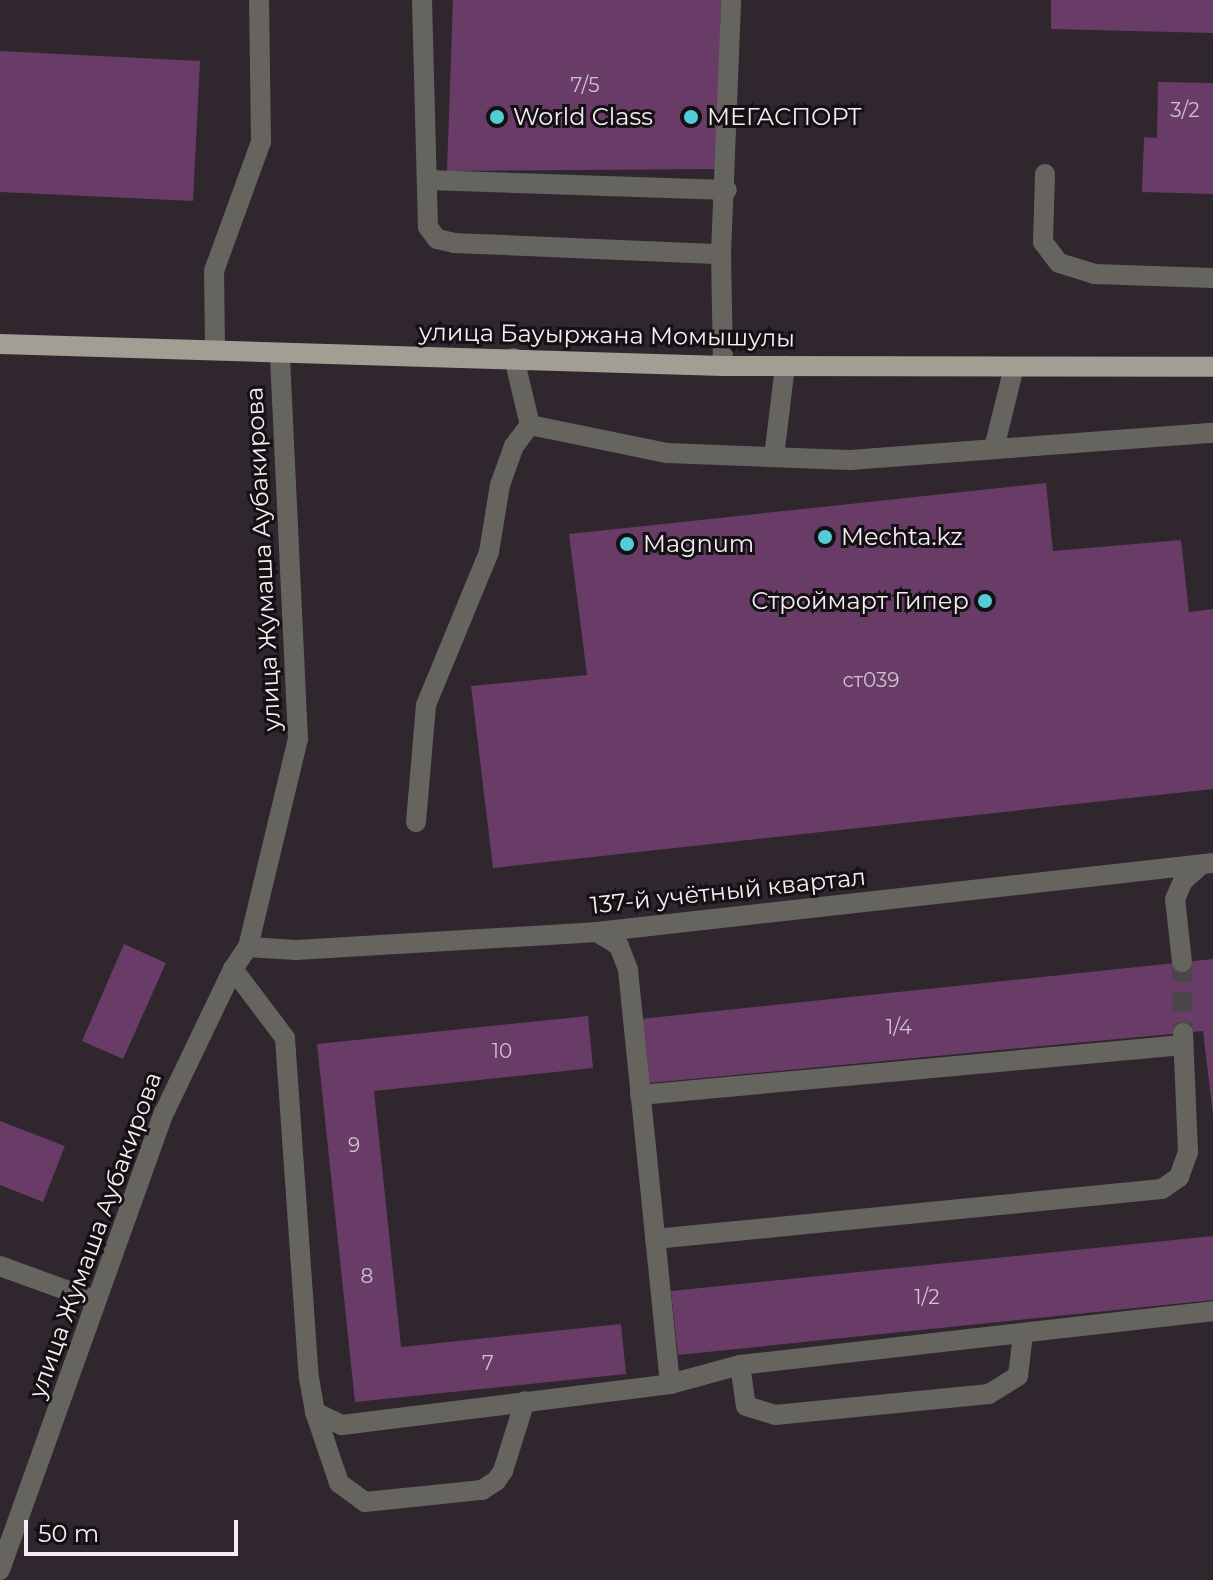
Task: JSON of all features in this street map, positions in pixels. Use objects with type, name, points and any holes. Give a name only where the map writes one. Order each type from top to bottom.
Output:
[{"type":"main road","name":"улица Бауыржана Момышулы","points":[[0,344],[215,348],[280,354],[723,366],[1213,367]]},
{"type":"street","points":[[215,348],[214,271],[261,142],[259,0]]},
{"type":"street","points":[[422,0],[428,227],[437,239],[454,243],[721,254]]},
{"type":"street","points":[[723,366],[721,254],[727,190],[731,0]]},
{"type":"street","points":[[1045,174],[1043,242],[1059,263],[1094,274],[1213,278]]},
{"type":"street","points":[[427,180],[727,190]]},
{"type":"street","name":"улица Жумаша Аубакирова","points":[[0,1570],[164,1113],[233,969],[248,947],[298,739],[280,354]]},
{"type":"street","points":[[514,358],[530,425]]},
{"type":"street","points":[[774,457],[785,366]]},
{"type":"street","points":[[994,448],[1014,367]]},
{"type":"street","points":[[530,425],[667,453],[850,460],[1213,433]]},
{"type":"street","points":[[416,822],[426,705],[489,552],[500,485],[514,446],[530,425]]},
{"type":"street","points":[[1182,962],[1175,899],[1183,881],[1208,863]]},
{"type":"street","name":"137-й учётный квартал","points":[[248,947],[296,950],[597,932],[1208,863]]},
{"type":"street","points":[[597,932],[619,946],[628,970],[670,1384]]},
{"type":"street","points":[[233,969],[285,1038],[309,1378],[315,1412],[339,1483],[365,1502],[482,1490],[496,1481],[503,1471],[525,1401]]},
{"type":"street","points":[[640,1095],[1183,1039],[1188,1152],[1179,1177],[1162,1189],[655,1239]]},
{"type":"street","points":[[0,1266],[96,1301]]},
{"type":"street","points":[[315,1412],[342,1425],[670,1384],[740,1365],[1213,1311]]},
{"type":"street","points":[[740,1365],[746,1406],[775,1415],[989,1394],[1018,1376],[1023,1334]]},
{"type":"building","points":[[453,0],[721,0],[718,169],[447,171]]},
{"type":"building","points":[[1051,0],[1213,0],[1213,33],[1051,29]]},
{"type":"building","points":[[0,51],[200,61],[193,201],[0,192]]},
{"type":"building","points":[[1158,82],[1213,83],[1213,194],[1142,192],[1144,137],[1157,138]]},
{"type":"building","points":[[1046,483],[1053,551],[1181,540],[1189,612],[1213,609],[1213,789],[493,868],[471,686],[587,675],[569,534]]},
{"type":"building","points":[[124,944],[166,963],[123,1059],[82,1041]]},
{"type":"building","points":[[1213,959],[1213,1115],[1203,1031],[649,1083],[640,1019]]},
{"type":"building","points":[[588,1016],[593,1068],[374,1091],[401,1347],[621,1324],[626,1374],[355,1402],[317,1044]]},
{"type":"building","points":[[0,1121],[65,1146],[43,1202],[0,1185]]},
{"type":"building","points":[[1213,1236],[1213,1300],[678,1355],[671,1291]]},
{"type":"tunnel","points":[[1182,962],[1183,1033]]},
{"type":"place","name":"World Class","points":[[497,117]]},
{"type":"place","name":"МЕГАСПОРТ","points":[[691,117]]},
{"type":"place","name":"Mechta.kz","points":[[825,537]]},
{"type":"place","name":"Magnum","points":[[627,544]]},
{"type":"place","name":"Строймарт Гипер","points":[[985,601]]}]
